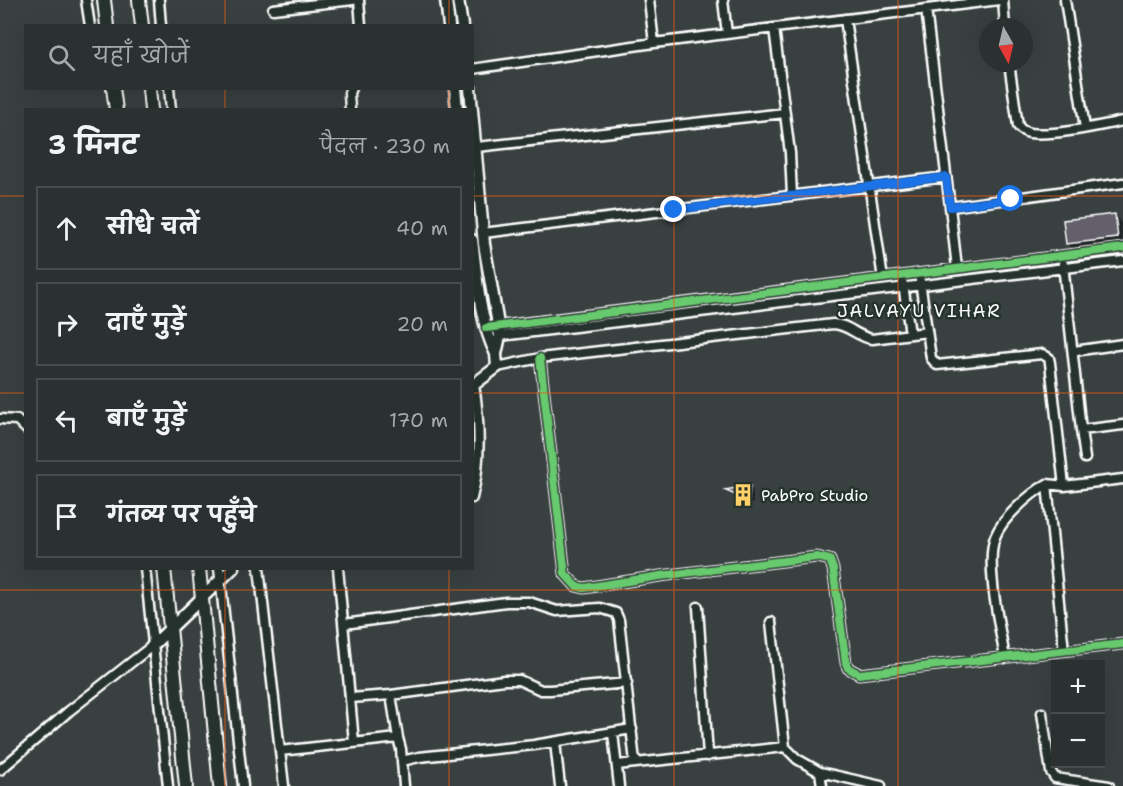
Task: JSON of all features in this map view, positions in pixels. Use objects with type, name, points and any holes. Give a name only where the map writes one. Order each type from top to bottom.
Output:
[{"type":"main road","points":[[104,0],[107,24]]},
{"type":"main road","points":[[139,0],[142,24]]},
{"type":"main road","points":[[113,90],[116,108]]},
{"type":"main road","points":[[149,90],[151,108]]},
{"type":"main road","points":[[164,570],[186,786]]},
{"type":"main road","points":[[199,570],[220,786]]},
{"type":"street","points":[[86,0],[90,24]]},
{"type":"street","points":[[159,0],[161,24]]},
{"type":"street","points":[[273,9],[353,0]]},
{"type":"street","points":[[359,0],[362,24]]},
{"type":"street","points":[[446,0],[449,24]]},
{"type":"street","points":[[458,0],[462,24]]},
{"type":"street","points":[[649,0],[654,42]]},
{"type":"street","points":[[723,0],[727,34]]},
{"type":"street","points":[[474,69],[654,42],[1001,0],[1004,18]]},
{"type":"street","points":[[1065,0],[1085,128]]},
{"type":"street","points":[[926,9],[957,268]]},
{"type":"street","points":[[845,19],[883,279]]},
{"type":"street","points":[[774,28],[790,153],[792,196]]},
{"type":"street","points":[[1010,72],[1018,126],[1022,131],[1029,133],[1085,128],[1123,121]]},
{"type":"street","points":[[169,90],[171,108]]},
{"type":"street","points":[[350,90],[350,108]]},
{"type":"street","points":[[455,90],[457,108]]},
{"type":"street","points":[[470,90],[472,108]]},
{"type":"street","points":[[477,147],[785,113]]},
{"type":"street","points":[[474,122],[483,233],[500,331],[496,354],[497,367]]},
{"type":"street","points":[[483,233],[946,177]]},
{"type":"street","points":[[950,207],[1123,183]]},
{"type":"street","points":[[487,333],[957,268],[1123,248]]},
{"type":"street","points":[[474,253],[487,333],[496,354]]},
{"type":"street","points":[[1062,256],[1085,458]]},
{"type":"street","points":[[500,331],[1123,261]]},
{"type":"street","points":[[919,274],[931,358],[937,365],[1042,354],[1048,358],[1064,486]]},
{"type":"street","points":[[902,276],[910,334]]},
{"type":"street","points":[[474,304],[483,312]]},
{"type":"street","points":[[474,385],[497,367],[540,358],[833,324],[844,326],[864,338],[872,339],[927,332]]},
{"type":"street","points":[[1074,351],[1123,345]]},
{"type":"street","points":[[540,358],[565,574],[576,586],[584,588],[660,576],[824,557],[830,561],[833,569],[846,663],[854,673],[859,674],[1123,644]]},
{"type":"street","points":[[474,391],[478,410],[477,478],[474,490]]},
{"type":"street","points":[[0,419],[18,420],[24,427]]},
{"type":"street","points":[[1082,430],[1123,425]]},
{"type":"street","points":[[1005,658],[994,593],[992,555],[994,538],[1001,526],[1033,492],[1047,484],[1064,486],[1123,479]]},
{"type":"street","points":[[1047,484],[1064,651]]},
{"type":"street","points":[[145,570],[168,786]]},
{"type":"street","points":[[219,570],[243,786]]},
{"type":"street","points":[[0,770],[69,711],[152,646],[231,570]]},
{"type":"street","points":[[259,570],[284,786]]},
{"type":"street","points":[[338,570],[354,742]]},
{"type":"street","points":[[344,624],[506,602],[529,602],[557,612],[600,608],[616,613],[619,620],[635,762]]},
{"type":"street","points":[[698,607],[708,756]]},
{"type":"street","points":[[771,622],[785,747],[797,759],[820,771],[881,786]]},
{"type":"street","points":[[350,698],[504,680],[519,680],[541,690],[627,683]]},
{"type":"street","points":[[391,695],[404,786]]},
{"type":"street","points":[[1042,713],[1051,771],[1055,778],[1109,786]]},
{"type":"street","points":[[402,760],[429,755],[555,742],[632,729]]},
{"type":"street","points":[[613,733],[619,786]]},
{"type":"street","points":[[280,751],[398,738]]},
{"type":"street","points":[[555,742],[560,786]]},
{"type":"street","points":[[617,765],[785,747]]},
{"type":"street","points":[[820,771],[822,786]]},
{"type":"building","points":[[1115,214],[1118,238],[1066,244],[1063,220]]},
{"type":"building","name":"PabPro Studio","points":[[750,486],[749,501],[724,490]]},
{"type":"cycle path","points":[[486,328],[1123,248]]},
{"type":"cycle path","points":[[540,358],[565,574],[576,586],[584,588],[660,576],[817,557],[830,560],[846,663],[848,668],[859,674],[1123,644]]},
{"type":"place","name":"PabPro Studio","points":[[743,495]]},
{"type":"district","name":"JALVAYU VIHAR","points":[[919,311]]},
{"type":"route","points":[[674,210],[946,177],[950,207],[1011,199]]}]
